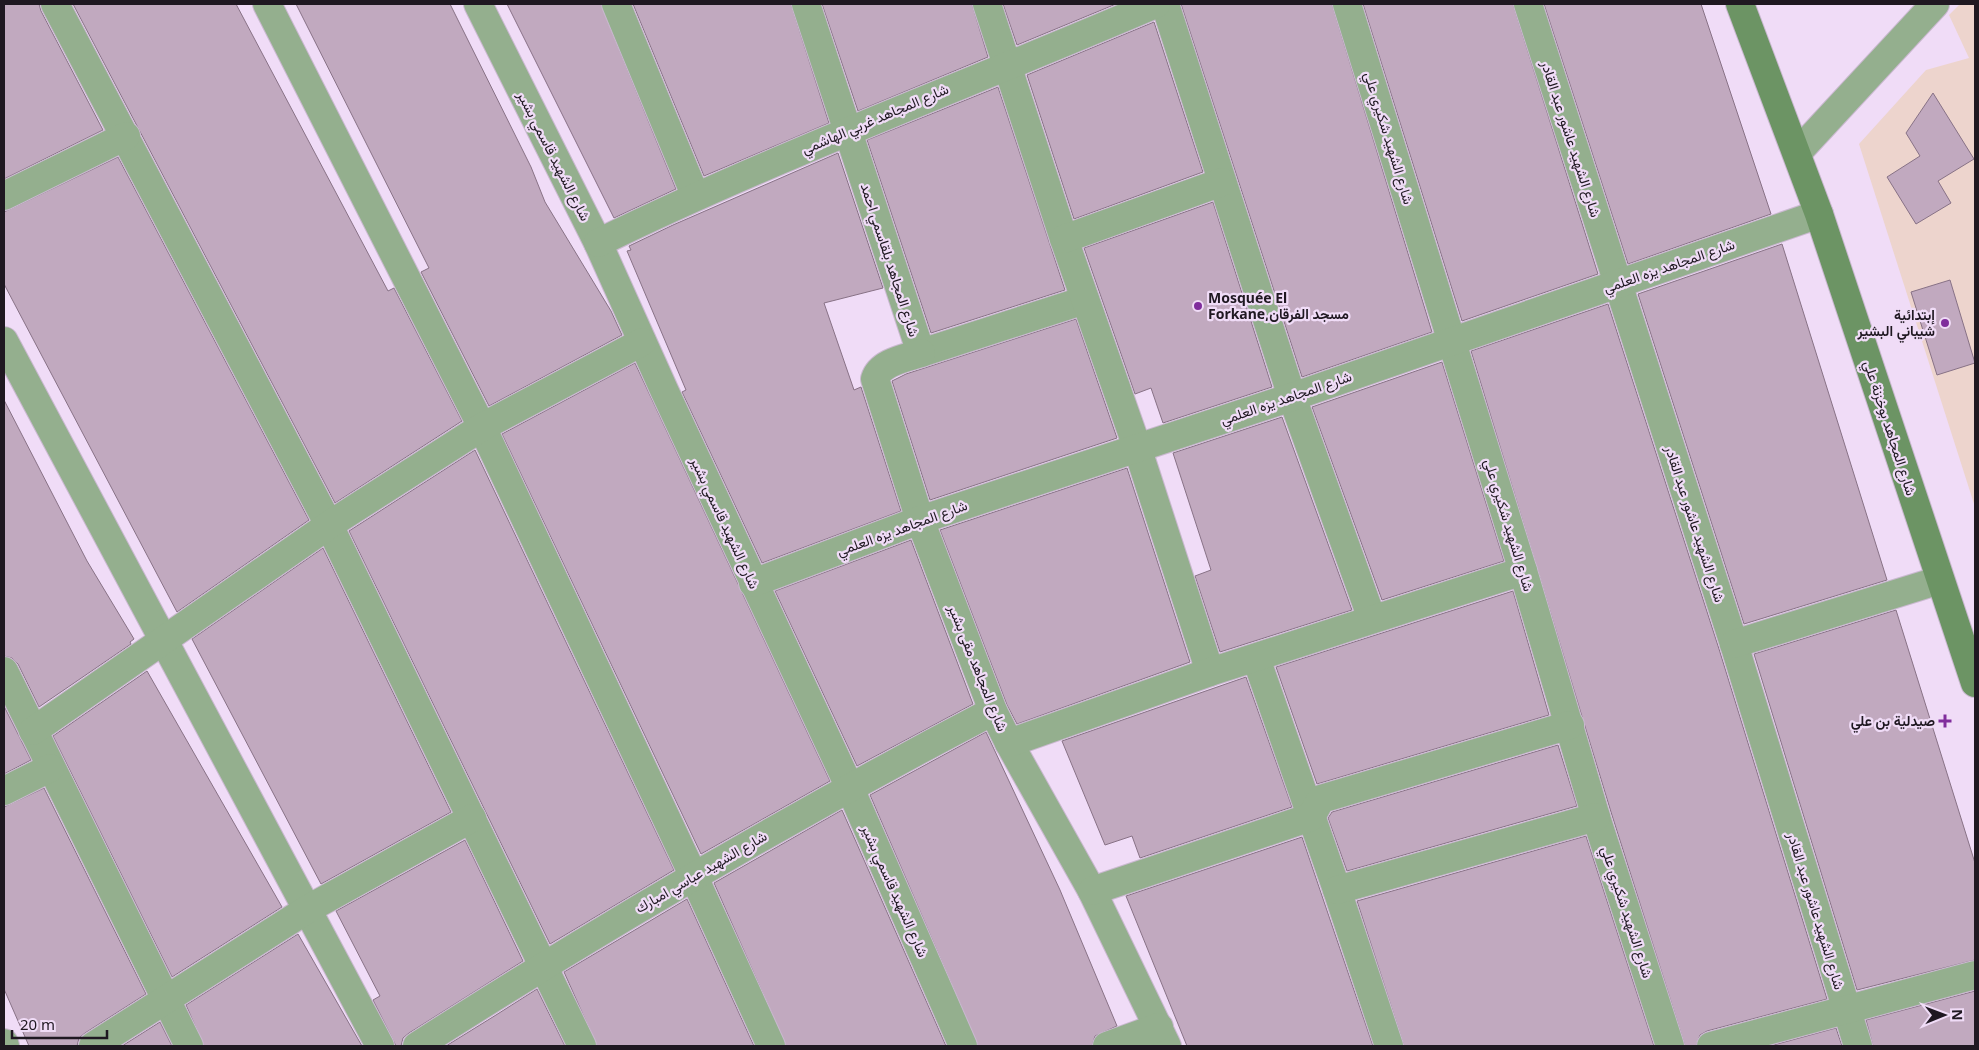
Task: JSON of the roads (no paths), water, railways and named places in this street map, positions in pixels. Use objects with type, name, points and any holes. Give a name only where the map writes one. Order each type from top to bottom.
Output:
[{"type":"street","points":[[55,4],[329,525],[544,964],[582,1046]]},
{"type":"street","points":[[267,4],[482,428],[694,876],[771,1046]]},
{"type":"street","name":"شارع الشهيد قاسمي بشير","points":[[478,4],[598,243],[753,583],[849,786],[963,1046]]},
{"type":"street","points":[[616,4],[695,195]]},
{"type":"street","name":"شارع المجاهد بلقاسمي احمد","points":[[806,4],[921,353],[1085,300]]},
{"type":"street","points":[[987,4],[1064,240],[1137,447],[1210,672]]},
{"type":"street","name":"شارع المجاهد غربي الهاشمي","points":[[598,243],[695,195],[847,130],[1156,4]]},
{"type":"street","points":[[1165,4],[1292,397],[1372,619]]},
{"type":"street","name":"شارع الشهيد شكيري علي","points":[[1347,4],[1523,571],[1596,817],[1670,1046]]},
{"type":"street","name":"شارع الشهيد عاشور عبد القادر","points":[[1528,4],[1734,644],[1858,1046]]},
{"type":"street","name":"شارع المجاهد بوخزنة علي","points":[[1740,4],[1819,214],[1975,683]]},
{"type":"street","points":[[1797,153],[1913,14],[1935,4]]},
{"type":"street","points":[[4,196],[126,136]]},
{"type":"street","points":[[1064,240],[1222,182]]},
{"type":"street","name":"شارع المجاهد يزه العلمي","points":[[753,583],[920,520],[1292,397],[1451,340],[1819,214]]},
{"type":"street","points":[[4,341],[380,1046]]},
{"type":"street","points":[[33,730],[163,642],[329,525],[482,428],[642,342]]},
{"type":"street","name":"شارع المجاهد مقى بشير","points":[[921,353],[884,366],[879,370],[875,379],[920,520],[993,711],[1092,891],[1163,1036]]},
{"type":"street","points":[[1009,743],[1210,672],[1523,571]]},
{"type":"street","points":[[1734,644],[1940,580]]},
{"type":"street","points":[[1256,658],[1389,1046]]},
{"type":"street","points":[[4,671],[50,768],[189,1046]]},
{"type":"street","name":"شارع الشهيد عباسي امبارك","points":[[417,1046],[544,964],[694,876],[849,786],[993,711]]},
{"type":"street","points":[[1092,891],[1311,817],[1321,799],[1570,725]]},
{"type":"street","points":[[4,791],[50,768]]},
{"type":"street","points":[[1337,890],[1596,817]]},
{"type":"street","points":[[94,1046],[308,909],[472,818]]},
{"type":"street","points":[[1711,1046],[1975,975]]},
{"type":"street","points":[[1107,1046],[1163,1036]]},
{"type":"place","name":"Mosquée El Forkane,مسجد الفرقان","points":[[1198,306]]},
{"type":"place","name":"إبتدائية شيباني البشير","points":[[1945,323]]},
{"type":"place","name":"صيدلية بن علي","points":[[1945,721]]}]
